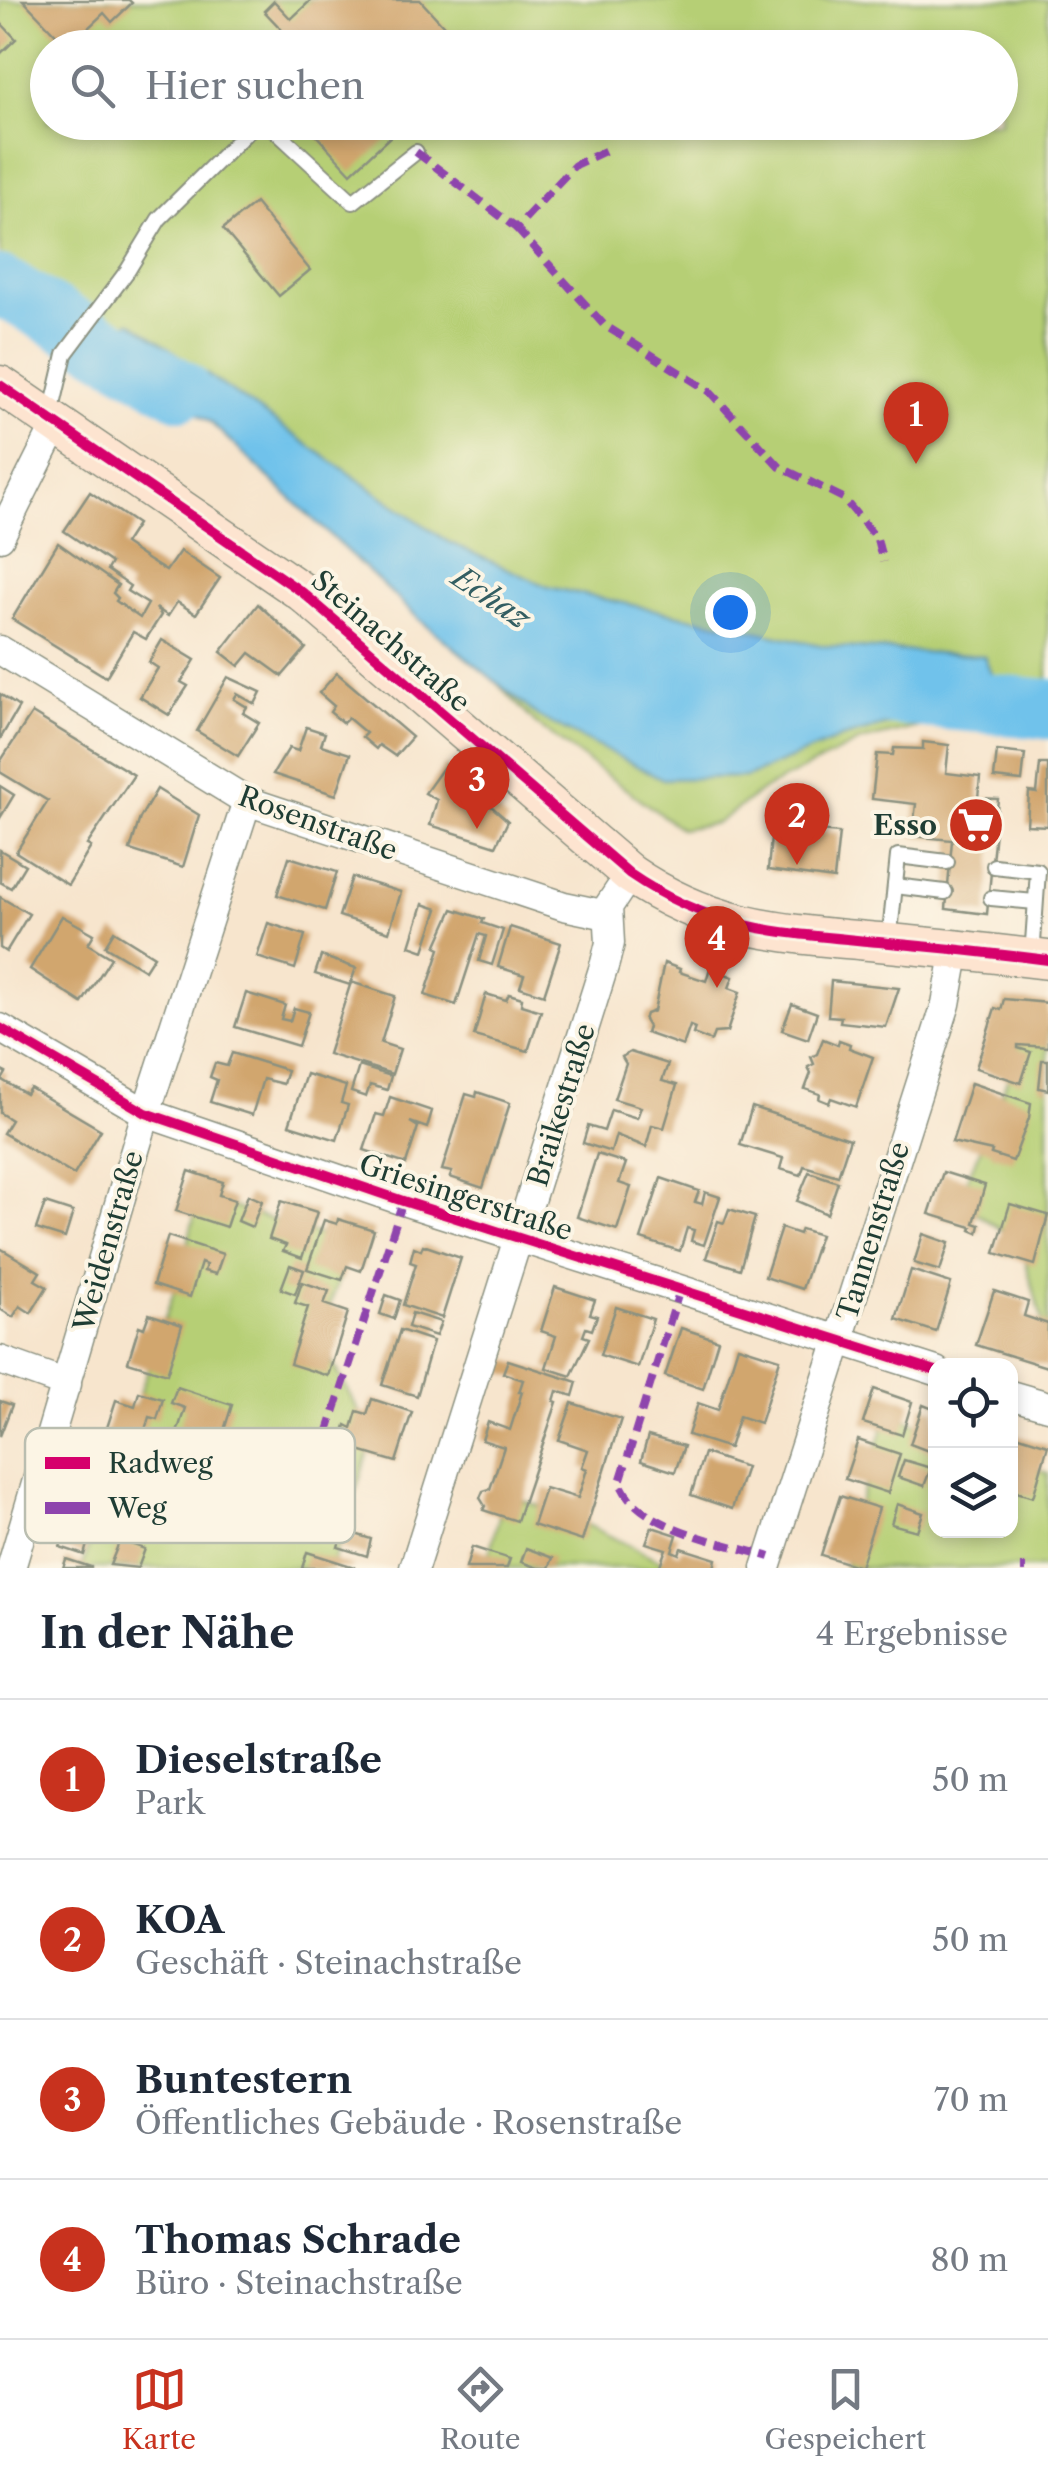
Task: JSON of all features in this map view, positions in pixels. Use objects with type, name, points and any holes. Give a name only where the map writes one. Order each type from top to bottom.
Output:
[{"type":"main road","name":"Steinachstraße","points":[[0,385],[302,592],[630,874],[662,896],[729,922],[768,931],[1040,959]]},
{"type":"street","points":[[0,537],[54,421]]},
{"type":"street","name":"Rosenstraße","points":[[0,650],[246,802],[564,906],[606,915]]},
{"type":"street","name":"Weidenstraße","points":[[54,1428],[146,1114],[246,802]]},
{"type":"street","name":"Braikestraße","points":[[414,1568],[609,949],[606,915],[610,900],[630,874]]},
{"type":"street","name":"Tannenstraße","points":[[766,1568],[946,1004],[956,949]]},
{"type":"street","name":"Griesingerstraße","points":[[0,1028],[146,1114],[928,1368]]},
{"type":"street","points":[[0,1360],[67,1384]]},
{"type":"street","points":[[1018,1397],[1048,1406]]},
{"type":"street","name":"Weidenstraße","points":[[11,1568],[25,1522]]},
{"type":"lane","points":[[54,421],[64,354],[128,270],[159,219],[238,140]]},
{"type":"lane","points":[[286,140],[353,202],[416,152]]},
{"type":"lane","points":[[888,942],[898,856],[947,862]]},
{"type":"lane","points":[[994,866],[1038,871],[1035,902],[1040,959]]},
{"type":"lane","points":[[895,886],[945,892]]},
{"type":"lane","points":[[992,898],[1035,902]]},
{"type":"green space","points":[[0,0],[1048,0],[1048,705],[1022,701],[861,741],[766,788],[717,823],[681,829],[537,725],[364,544],[201,397],[86,326],[0,280]]},
{"type":"green space","points":[[1026,1024],[1048,1028],[1048,1341],[1020,1242],[957,1200],[992,1123]]},
{"type":"green space","points":[[199,1196],[350,1245],[319,1338],[373,1437],[355,1493],[355,1428],[129,1428],[182,1267]]},
{"type":"green space","points":[[888,1412],[928,1428],[928,1538],[1018,1538],[1018,1463],[1048,1473],[1048,1568],[846,1568],[845,1549]]},
{"type":"green space","points":[[505,1495],[565,1514],[675,1568],[485,1568]]},
{"type":"green space","points":[[90,1543],[339,1543],[331,1568],[82,1568]]},
{"type":"water","points":[[130,321],[448,542],[548,587],[825,646],[984,656],[1000,693],[841,738],[746,777],[663,779],[539,717],[419,619],[209,421],[106,355]]},
{"type":"building","points":[[23,0],[132,3],[112,22],[104,13],[86,30],[52,30]]},
{"type":"building","points":[[311,0],[420,0],[448,30],[280,30],[264,11],[274,1],[291,19]]},
{"type":"building","points":[[0,22],[16,39],[0,54]]},
{"type":"building","points":[[321,140],[387,140],[351,173]]},
{"type":"building","points":[[255,203],[310,270],[279,296],[223,229]]},
{"type":"building","points":[[90,492],[137,524],[124,544],[148,560],[166,571],[180,551],[220,578],[196,614],[177,602],[168,616],[156,608],[161,615],[146,639],[133,632],[106,677],[12,619],[58,543],[118,585],[113,593],[116,601],[140,618],[148,604],[127,591],[130,586],[107,570],[111,563],[64,531]]},
{"type":"building","points":[[258,604],[306,648],[282,676],[250,653],[239,666],[221,652]]},
{"type":"building","points":[[162,640],[195,660],[181,682],[188,686],[169,715],[140,697],[158,668],[149,662]]},
{"type":"building","points":[[337,673],[412,737],[395,756],[379,745],[376,749],[362,737],[366,733],[348,718],[343,723],[330,712],[334,706],[319,693]]},
{"type":"building","points":[[228,677],[261,692],[255,704],[237,694],[234,699],[247,707],[243,713],[259,723],[238,756],[197,731]]},
{"type":"building","points":[[0,694],[19,707],[0,739]]},
{"type":"building","points":[[32,713],[134,775],[87,845],[91,847],[68,885],[16,852],[48,801],[0,772],[0,762]]},
{"type":"building","points":[[306,727],[325,733],[321,745],[350,754],[336,795],[273,774],[289,748],[298,751]]},
{"type":"building","points":[[923,742],[949,745],[946,773],[980,777],[978,798],[998,799],[987,914],[946,909],[952,840],[912,836],[916,804],[872,799],[877,754],[893,755],[894,748],[923,749]]},
{"type":"building","points":[[997,751],[1025,754],[1022,781],[994,778]]},
{"type":"building","points":[[1040,764],[1048,764],[1048,826],[1027,825],[1029,792],[1037,793]]},
{"type":"building","points":[[445,765],[508,821],[496,846],[430,825],[437,800],[425,793]]},
{"type":"building","points":[[0,786],[14,795],[0,818]]},
{"type":"building","points":[[157,789],[199,815],[183,867],[130,850],[140,818]]},
{"type":"building","points":[[796,801],[812,802],[810,817],[794,815]]},
{"type":"building","points":[[772,826],[839,833],[834,879],[768,870]]},
{"type":"building","points":[[0,850],[25,865],[11,888],[0,882]]},
{"type":"building","points":[[289,857],[337,872],[325,910],[277,895]]},
{"type":"building","points":[[352,877],[401,892],[389,932],[339,916]]},
{"type":"building","points":[[0,897],[29,914],[6,952],[0,948]]},
{"type":"building","points":[[423,904],[438,909],[424,951],[410,946]]},
{"type":"building","points":[[453,909],[503,930],[492,965],[479,961],[486,936],[479,934],[456,1005],[425,995],[440,949],[436,947]]},
{"type":"building","points":[[62,916],[94,934],[88,944],[111,958],[82,1003],[30,969]]},
{"type":"building","points":[[268,923],[305,935],[295,969],[257,957]]},
{"type":"building","points":[[510,927],[561,943],[544,995],[520,987],[524,975],[498,967]]},
{"type":"building","points":[[114,931],[154,956],[145,970],[105,946]]},
{"type":"building","points":[[321,956],[356,968],[350,985],[315,974]]},
{"type":"building","points":[[664,963],[706,981],[710,968],[733,977],[729,988],[740,992],[727,1032],[714,1033],[711,1041],[693,1034],[695,1028],[690,1026],[683,1046],[646,1033],[644,1020],[646,1014],[654,1011]]},
{"type":"building","points":[[831,981],[899,988],[886,1027],[840,1022],[841,1017],[828,1016]]},
{"type":"building","points":[[351,982],[395,996],[381,1043],[400,1049],[392,1074],[328,1054]]},
{"type":"building","points":[[246,993],[285,1005],[281,1019],[290,1021],[294,1008],[309,1012],[298,1046],[235,1027]]},
{"type":"building","points":[[486,994],[506,1000],[509,994],[522,998],[521,1005],[541,1011],[528,1051],[474,1036]]},
{"type":"building","points":[[1004,999],[1048,1003],[1048,1047],[1018,1045],[1031,1052],[1021,1083],[976,1068],[995,1008],[1001,1010]]},
{"type":"building","points":[[792,1004],[817,1013],[808,1039],[782,1030]]},
{"type":"building","points":[[823,1039],[838,1045],[839,1040],[873,1057],[856,1107],[831,1098],[829,1103],[819,1099],[820,1094],[805,1089],[811,1073],[808,1067],[814,1064],[811,1057],[817,1054]]},
{"type":"building","points":[[630,1052],[668,1064],[662,1081],[677,1085],[664,1128],[652,1125],[646,1147],[616,1135],[611,1152],[583,1143],[588,1126],[604,1131],[611,1110],[637,1118],[641,1107],[614,1099],[626,1064],[622,1057]]},
{"type":"building","points":[[232,1053],[287,1070],[283,1084],[263,1079],[252,1115],[210,1102],[217,1080],[210,1077],[215,1063],[227,1066]]},
{"type":"building","points":[[1042,1060],[1048,1060],[1048,1090],[1039,1088]]},
{"type":"building","points":[[359,1066],[391,1076],[387,1090],[370,1085],[366,1097],[351,1092]]},
{"type":"building","points":[[0,1070],[6,1073],[2,1080],[26,1094],[30,1088],[101,1130],[74,1175],[3,1133],[11,1120],[0,1113]]},
{"type":"building","points":[[306,1074],[346,1086],[341,1103],[348,1105],[337,1140],[289,1125]]},
{"type":"building","points":[[971,1083],[1031,1103],[1013,1161],[991,1154],[992,1151],[952,1142]]},
{"type":"building","points":[[477,1092],[510,1103],[483,1188],[450,1177],[452,1172],[442,1170],[466,1094],[476,1097]]},
{"type":"building","points":[[390,1097],[432,1111],[427,1128],[410,1122],[418,1127],[406,1164],[364,1150],[376,1114],[384,1116]]},
{"type":"building","points":[[752,1107],[850,1139],[838,1176],[804,1166],[801,1175],[780,1169],[783,1158],[740,1145]]},
{"type":"building","points":[[597,1154],[626,1163],[619,1183],[631,1187],[617,1230],[577,1217]]},
{"type":"building","points":[[189,1171],[223,1182],[219,1195],[235,1200],[226,1227],[176,1211]]},
{"type":"building","points":[[809,1172],[838,1182],[827,1214],[797,1201]]},
{"type":"building","points":[[943,1172],[985,1185],[974,1223],[980,1225],[978,1233],[972,1227],[929,1214]]},
{"type":"building","points":[[661,1178],[699,1191],[695,1202],[702,1204],[705,1192],[720,1197],[704,1245],[691,1241],[694,1230],[687,1228],[680,1251],[641,1239]]},
{"type":"building","points":[[248,1195],[262,1201],[252,1227],[238,1221]]},
{"type":"building","points":[[281,1201],[317,1212],[302,1258],[283,1251],[286,1245],[269,1239]]},
{"type":"building","points":[[45,1203],[73,1212],[65,1238],[36,1229]]},
{"type":"building","points":[[1010,1204],[1048,1215],[1035,1265],[995,1253]]},
{"type":"building","points":[[729,1209],[755,1217],[740,1269],[706,1258],[718,1221],[724,1223]]},
{"type":"building","points":[[338,1219],[374,1230],[361,1271],[347,1266],[342,1280],[307,1269],[324,1220],[337,1224]]},
{"type":"building","points":[[781,1228],[820,1235],[802,1289],[765,1277]]},
{"type":"building","points":[[923,1234],[949,1243],[940,1271],[914,1263]]},
{"type":"building","points":[[168,1236],[223,1254],[216,1274],[204,1271],[206,1265],[201,1263],[190,1297],[153,1285]]},
{"type":"building","points":[[423,1245],[461,1258],[442,1318],[403,1305],[416,1264],[410,1262],[414,1247],[421,1250]]},
{"type":"building","points":[[0,1248],[40,1272],[35,1280],[47,1287],[31,1313],[20,1306],[13,1317],[0,1309]]},
{"type":"building","points":[[290,1265],[304,1270],[295,1294],[281,1289]]},
{"type":"building","points":[[911,1270],[951,1283],[936,1332],[896,1319]]},
{"type":"building","points":[[302,1282],[329,1291],[324,1304],[348,1312],[328,1376],[290,1364],[308,1307],[295,1303]]},
{"type":"building","points":[[555,1287],[595,1300],[590,1314],[597,1316],[592,1330],[586,1328],[583,1336],[589,1338],[571,1376],[546,1368],[556,1336],[541,1331]]},
{"type":"building","points":[[994,1291],[1028,1302],[1024,1316],[1048,1324],[1047,1367],[976,1345]]},
{"type":"building","points":[[386,1295],[400,1300],[394,1319],[380,1314]]},
{"type":"building","points":[[616,1307],[653,1319],[638,1367],[600,1355]]},
{"type":"building","points":[[412,1313],[441,1322],[436,1336],[408,1327]]},
{"type":"building","points":[[149,1314],[182,1325],[167,1374],[128,1362],[139,1326],[144,1328]]},
{"type":"building","points":[[681,1328],[718,1340],[703,1389],[665,1376]]},
{"type":"building","points":[[400,1330],[433,1341],[417,1396],[382,1385]]},
{"type":"building","points":[[738,1346],[780,1359],[760,1423],[739,1416],[729,1448],[688,1435],[698,1403],[718,1410]]},
{"type":"building","points":[[508,1360],[577,1382],[573,1396],[557,1391],[557,1402],[517,1521],[483,1510],[480,1498],[483,1491],[490,1489],[504,1447],[482,1440],[488,1422],[510,1430],[522,1392],[523,1380],[503,1373]]},
{"type":"building","points":[[177,1387],[232,1405],[225,1428],[179,1428],[185,1408],[171,1403]]},
{"type":"building","points":[[874,1389],[912,1402],[902,1435],[863,1423]]},
{"type":"building","points":[[139,1392],[163,1399],[157,1419],[149,1417],[146,1428],[107,1428],[116,1400],[135,1406]]},
{"type":"building","points":[[372,1399],[412,1412],[396,1462],[359,1451],[355,1457],[352,1428],[357,1411],[367,1414]]},
{"type":"building","points":[[0,1401],[12,1405],[0,1436]]},
{"type":"building","points":[[572,1403],[621,1419],[582,1541],[533,1525],[545,1488],[578,1498],[588,1450],[559,1440]]},
{"type":"building","points":[[923,1405],[928,1407],[928,1451],[910,1444]]},
{"type":"building","points":[[648,1436],[684,1446],[675,1472],[641,1461]]},
{"type":"building","points":[[1018,1436],[1048,1445],[1033,1497],[1018,1492]]},
{"type":"building","points":[[858,1440],[900,1454],[888,1493],[845,1479]]},
{"type":"building","points":[[704,1453],[746,1467],[732,1509],[691,1495]]},
{"type":"building","points":[[904,1460],[928,1467],[924,1486],[898,1477]]},
{"type":"building","points":[[840,1496],[879,1508],[860,1567],[821,1555]]},
{"type":"building","points":[[897,1504],[923,1513],[917,1531],[891,1524]]},
{"type":"building","points":[[652,1527],[677,1535],[672,1551],[679,1554],[681,1548],[716,1559],[714,1568],[659,1568],[666,1549],[646,1543]]},
{"type":"building","points":[[355,1534],[371,1539],[367,1556],[338,1547],[339,1543],[355,1543]]},
{"type":"building","points":[[61,1543],[87,1543],[84,1555],[60,1547]]},
{"type":"building","points":[[119,1543],[145,1549],[138,1568],[110,1565]]},
{"type":"building","points":[[472,1547],[510,1559],[507,1568],[466,1568]]},
{"type":"building","points":[[526,1548],[553,1558],[549,1568],[521,1562]]},
{"type":"building","points":[[307,1552],[354,1567],[354,1568],[302,1568]]},
{"type":"building","points":[[66,1559],[91,1567],[91,1568],[63,1568]]},
{"type":"waterway","name":"Echaz","points":[[0,285],[181,390]]},
{"type":"waterway","name":"Echaz","points":[[890,695],[1048,709]]},
{"type":"marked path","points":[[416,152],[516,228],[575,165],[611,148]]},
{"type":"marked path","points":[[516,228],[604,325],[709,391],[780,467],[843,498],[877,539],[883,562]]},
{"type":"marked path","points":[[329,1428],[403,1201]]},
{"type":"marked path","points":[[680,1289],[620,1482],[629,1498],[663,1523],[770,1557]]},
{"type":"marked path","points":[[1021,1568],[1026,1568]]},
{"type":"cycle path","points":[[0,385],[302,592],[630,874],[661,893],[720,918],[780,932],[1048,960]]},
{"type":"cycle path","points":[[0,1028],[146,1113],[403,1201],[928,1368]]},
{"type":"place","name":"Dieselstraße","points":[[916,464]]},
{"type":"place","name":"Esso","points":[[976,825]]},
{"type":"place","name":"Buntestern","points":[[477,829]]},
{"type":"place","name":"KOA","points":[[797,865]]},
{"type":"place","name":"Thomas Schrade","points":[[717,988]]}]
